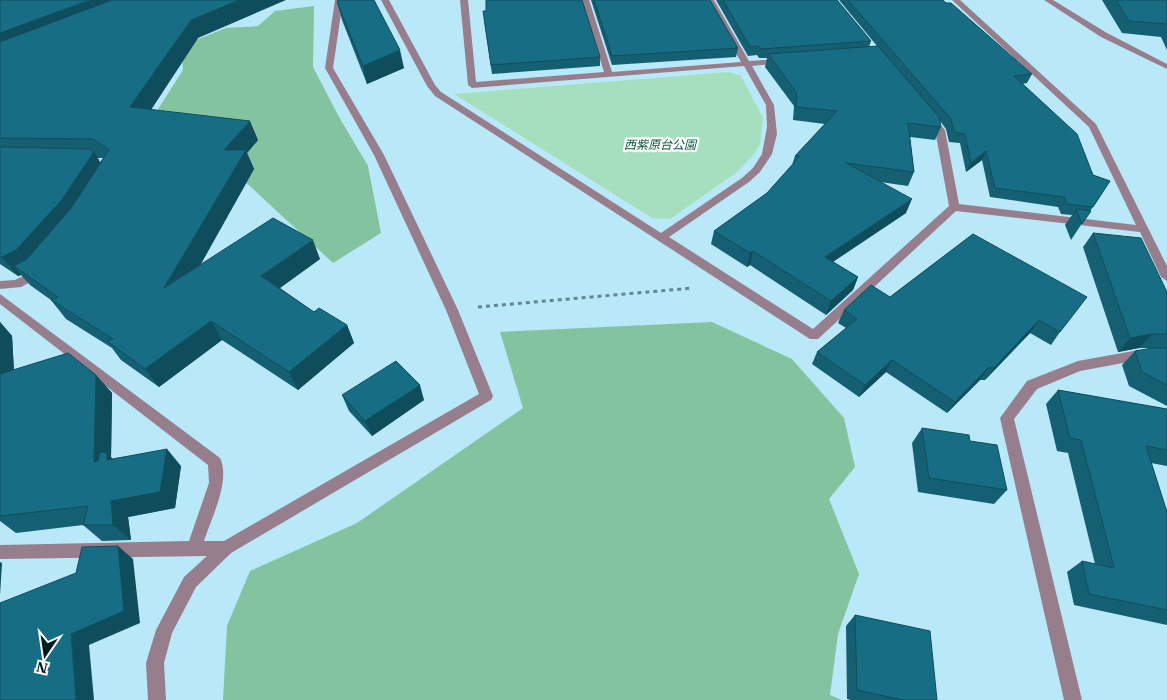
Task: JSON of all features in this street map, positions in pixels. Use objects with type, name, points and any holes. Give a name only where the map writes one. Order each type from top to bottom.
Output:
[{"type":"street","points":[[157,700],[155,663],[164,630],[190,582],[226,548],[486,396],[452,310],[379,155],[329,68],[339,0]]},
{"type":"street","points":[[385,0],[431,86],[438,94],[814,336],[954,207],[1144,229]]},
{"type":"street","points":[[464,0],[472,85],[788,61]]},
{"type":"street","points":[[585,0],[609,75]]},
{"type":"street","points":[[662,237],[742,182],[763,162],[771,144],[773,123],[770,105],[710,0]]},
{"type":"street","points":[[956,0],[1093,126],[1167,277]]},
{"type":"street","points":[[1048,0],[1104,35],[1167,67]]},
{"type":"street","points":[[921,107],[940,130],[954,207]]},
{"type":"street","points":[[0,285],[17,284],[38,274],[44,266]]},
{"type":"street","points":[[0,298],[215,462],[216,483],[194,548]]},
{"type":"street","points":[[1073,700],[1007,418],[1032,385],[1078,366],[1139,355],[1167,355]]},
{"type":"street","points":[[0,552],[226,548]]},
{"type":"path","points":[[452,310],[690,289],[720,274]]},
{"type":"green space","points":[[314,6],[313,67],[339,117],[368,166],[381,233],[333,263],[240,177],[251,142],[153,117],[183,70],[181,46],[226,28],[258,26],[275,11]]},
{"type":"green space","name":"西紫原台公園","points":[[729,72],[741,76],[763,118],[760,144],[754,154],[737,172],[670,219],[652,218],[454,94]]},
{"type":"green space","points":[[712,322],[792,359],[844,418],[855,467],[829,499],[859,574],[838,634],[830,695],[842,700],[223,700],[227,626],[250,571],[357,523],[523,408],[500,332]]},
{"type":"building","points":[[0,0],[90,0],[0,33]]},
{"type":"building","points":[[112,0],[239,0],[191,20],[130,107],[250,121],[224,150],[246,150],[164,288],[273,218],[313,240],[261,276],[314,312],[319,308],[347,325],[289,372],[211,321],[145,369],[107,341],[113,339],[51,300],[58,297],[14,266],[27,259],[72,207],[109,150],[93,139],[0,138],[0,42]]},
{"type":"building","points":[[338,0],[374,0],[400,50],[363,66],[337,2]]},
{"type":"building","points":[[486,0],[582,0],[600,57],[491,65],[483,11],[486,11]]},
{"type":"building","points":[[594,0],[710,0],[738,48],[612,56]]},
{"type":"building","points":[[723,0],[837,0],[871,41],[761,49],[758,46],[750,47]]},
{"type":"building","points":[[848,0],[943,0],[946,3],[951,3],[1032,74],[1014,76],[1077,134],[1093,175],[1110,181],[1093,207],[1067,204],[1064,197],[995,188],[986,151],[971,163],[965,134],[954,132],[951,119]]},
{"type":"building","points":[[1116,0],[1167,0],[1167,24],[1129,21]]},
{"type":"building","points":[[878,46],[939,117],[941,127],[908,123],[914,172],[846,163],[912,199],[825,257],[858,277],[831,301],[753,251],[750,253],[714,231],[767,193],[800,156],[795,156],[837,111],[796,107],[797,93],[768,54]]},
{"type":"building","points":[[0,147],[90,149],[94,152],[61,201],[16,250],[2,257],[0,256]]},
{"type":"building","points":[[1076,209],[1091,211],[1082,224]]},
{"type":"building","points":[[1093,233],[1141,238],[1167,292],[1167,334],[1152,334],[1130,338]]},
{"type":"building","points":[[973,234],[1087,297],[1060,332],[1039,320],[994,368],[988,368],[955,402],[892,360],[865,385],[817,352],[857,319],[844,310],[871,285],[890,297]]},
{"type":"building","points":[[1167,348],[1167,385],[1142,372],[1135,351]]},
{"type":"building","points":[[68,353],[96,375],[94,462],[98,461],[100,452],[107,453],[107,460],[167,449],[160,492],[111,501],[113,525],[83,525],[88,506],[0,516],[0,374]]},
{"type":"building","points":[[396,361],[420,385],[365,421],[342,395]]},
{"type":"building","points":[[1058,390],[1167,409],[1167,450],[1146,446],[1167,512],[1167,610],[1089,594],[1082,561],[1114,568],[1081,440],[1070,438]]},
{"type":"building","points":[[922,428],[969,435],[970,441],[997,445],[1007,490],[929,478]]},
{"type":"building","points":[[118,546],[124,611],[71,634],[76,700],[0,700],[0,603],[76,573],[82,547]]},
{"type":"building","points":[[855,615],[930,631],[937,700],[903,700],[857,690]]}]
